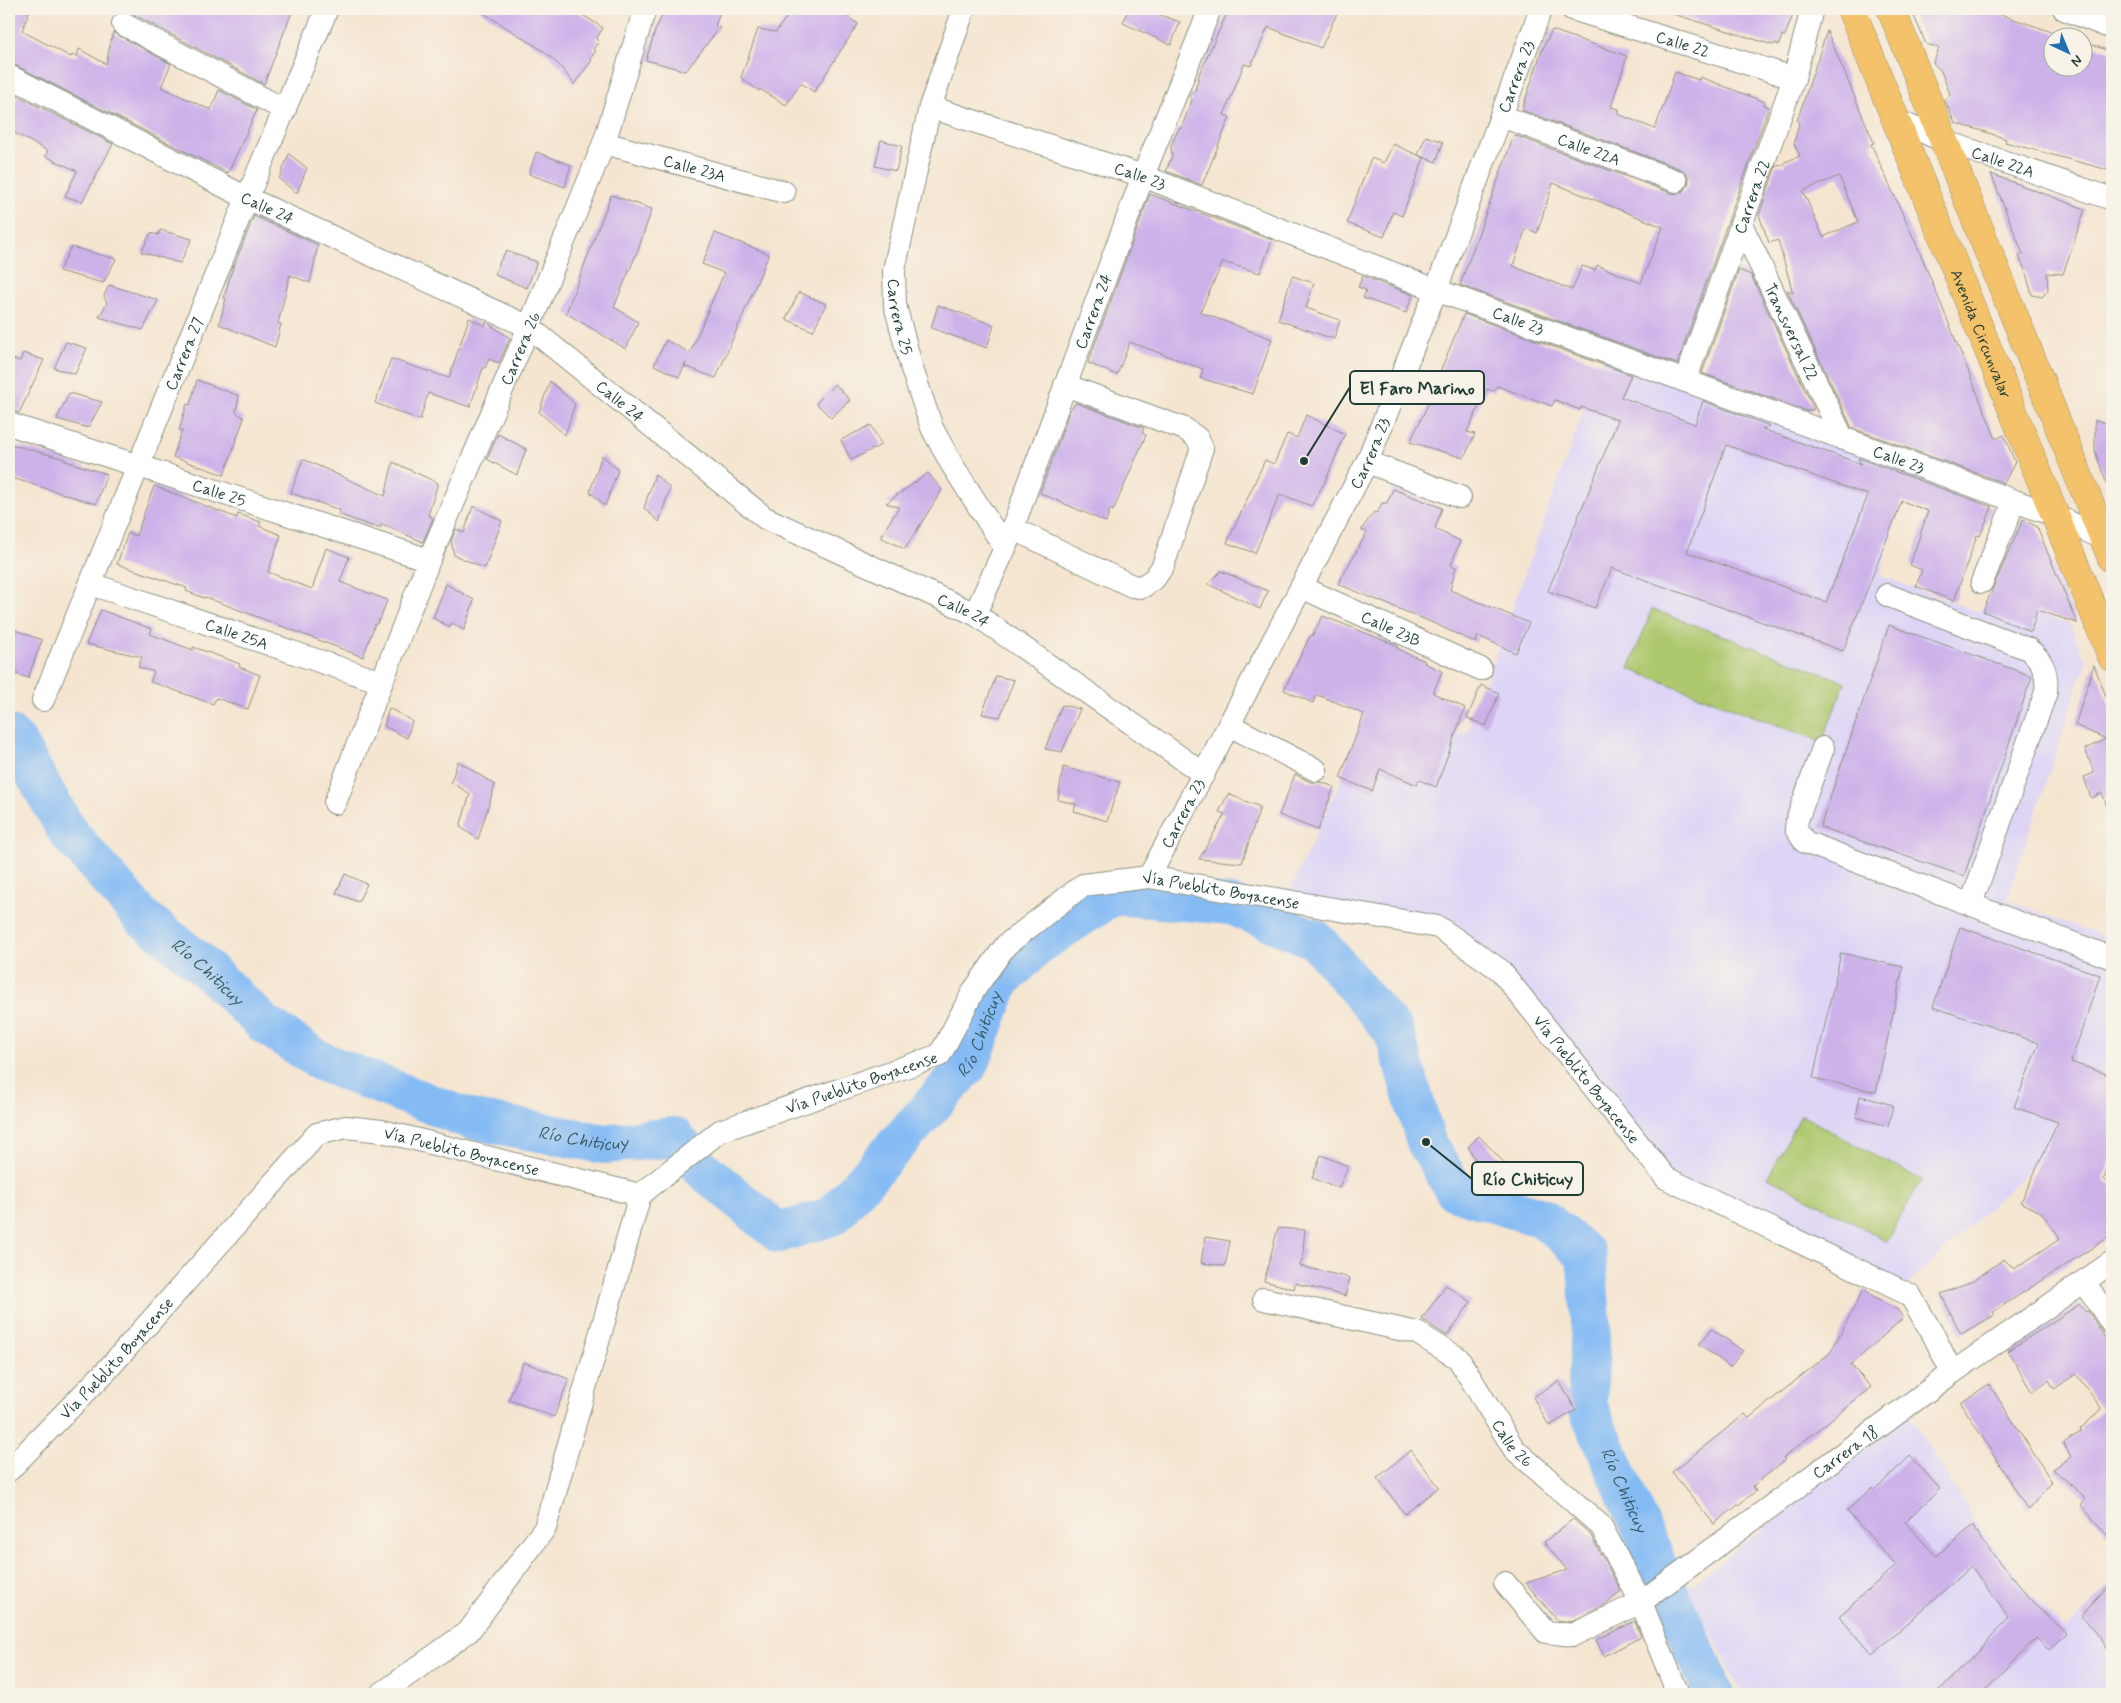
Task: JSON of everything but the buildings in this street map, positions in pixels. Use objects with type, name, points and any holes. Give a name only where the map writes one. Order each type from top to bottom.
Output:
[{"type":"highway","name":"Avenida Circunvalar","points":[[1852,9],[2112,658]]},
{"type":"highway","points":[[1891,9],[2108,549]]},
{"type":"street","name":"Carrera 27","points":[[43,700],[140,466],[247,198],[327,9]]},
{"type":"street","name":"Carrera 26","points":[[334,803],[429,560],[604,143],[645,9]]},
{"type":"street","name":"Carrera 25","points":[[964,9],[930,107],[894,270],[895,305],[912,369],[932,428],[951,463],[1009,538]]},
{"type":"street","name":"Carrera 24","points":[[975,614],[1009,538],[1143,176],[1210,9]]},
{"type":"street","name":"Carrera 23","points":[[1149,877],[1367,462],[1436,290],[1541,9]]},
{"type":"street","name":"Calle 22","points":[[1572,9],[1794,78]]},
{"type":"street","name":"Carrera 22","points":[[1685,381],[1794,78],[1812,9]]},
{"type":"street","points":[[2064,9],[2112,28]]},
{"type":"street","points":[[123,24],[285,110]]},
{"type":"street","name":"Calle 24","points":[[9,76],[247,198],[528,327],[766,518],[975,614],[1204,774]]},
{"type":"street","name":"Calle 23","points":[[930,107],[1143,176],[1436,290],[2056,516],[2108,549]]},
{"type":"street","name":"Calle 22A","points":[[1501,116],[1676,181]]},
{"type":"street","name":"Calle 22A","points":[[1896,120],[1944,141],[2112,199]]},
{"type":"street","name":"Calle 23A","points":[[604,143],[784,192]]},
{"type":"street","name":"Transversal 22","points":[[1741,224],[1843,439]]},
{"type":"street","points":[[1009,538],[1132,586],[1142,587],[1154,579],[1163,566],[1202,448],[1197,438],[1185,429],[1065,385]]},
{"type":"street","name":"Calle 25","points":[[9,424],[429,560]]},
{"type":"street","points":[[1367,462],[1460,497]]},
{"type":"street","points":[[1982,582],[2014,502]]},
{"type":"street","name":"Calle 25A","points":[[91,584],[381,682]]},
{"type":"street","name":"Calle 23B","points":[[1301,587],[1481,669]]},
{"type":"street","points":[[1887,595],[2028,649],[2039,659],[2046,672],[2046,692],[1972,904]]},
{"type":"street","points":[[1229,726],[1316,770]]},
{"type":"street","points":[[1823,748],[1797,820],[1796,828],[1800,837],[1805,842],[2112,958]]},
{"type":"street","name":"Vía Pueblito Boyacense","points":[[9,1470],[107,1370],[317,1134],[346,1127],[382,1131],[640,1195],[720,1131],[940,1055],[974,990],[1006,945],[1083,885],[1149,877],[1438,928],[1500,970],[1666,1178],[1910,1295],[1934,1336],[1952,1373]]},
{"type":"street","points":[[381,1694],[469,1631],[545,1528],[640,1195]]},
{"type":"street","name":"Carrera 18","points":[[1505,1584],[1546,1632],[1573,1635],[1646,1598],[1952,1373],[2112,1262]]},
{"type":"street","points":[[2084,1281],[2112,1324]]},
{"type":"street","name":"Calle 26","points":[[1264,1299],[1417,1333],[1458,1358],[1514,1449],[1601,1526],[1646,1598],[1678,1694]]},
{"type":"shaded area","points":[[1605,351],[1910,462],[1880,576],[1980,612],[1990,592],[2070,625],[2086,662],[2007,900],[2112,940],[2112,1158],[2063,1138],[1901,1291],[1673,1181],[1490,965],[1429,923],[1286,898],[1370,719],[1467,734]]},
{"type":"shaded area","points":[[1908,1413],[1975,1521],[2030,1594],[2066,1629],[2112,1583],[2112,1694],[1742,1694],[1688,1588]]},
{"type":"green space","points":[[1652,609],[1845,682],[1822,742],[1629,669]]},
{"type":"green space","points":[[1801,1115],[1921,1180],[1887,1241],[1768,1177]]},
{"type":"waterway","name":"Río Chiticuy","points":[[9,735],[17,743],[67,831],[142,917],[198,961],[264,1024],[322,1062],[469,1119],[605,1144],[674,1137],[702,1169],[779,1233],[832,1216],[970,1063],[1000,982],[1038,945],[1114,895],[1231,905],[1316,940],[1394,1032],[1426,1142],[1455,1191],[1542,1218],[1586,1254],[1591,1322],[1587,1405],[1714,1694]]},
{"type":"place","name":"El Faro Marino","points":[[1304,461]]},
{"type":"place","name":"Río Chiticuy","points":[[1426,1142]]}]
